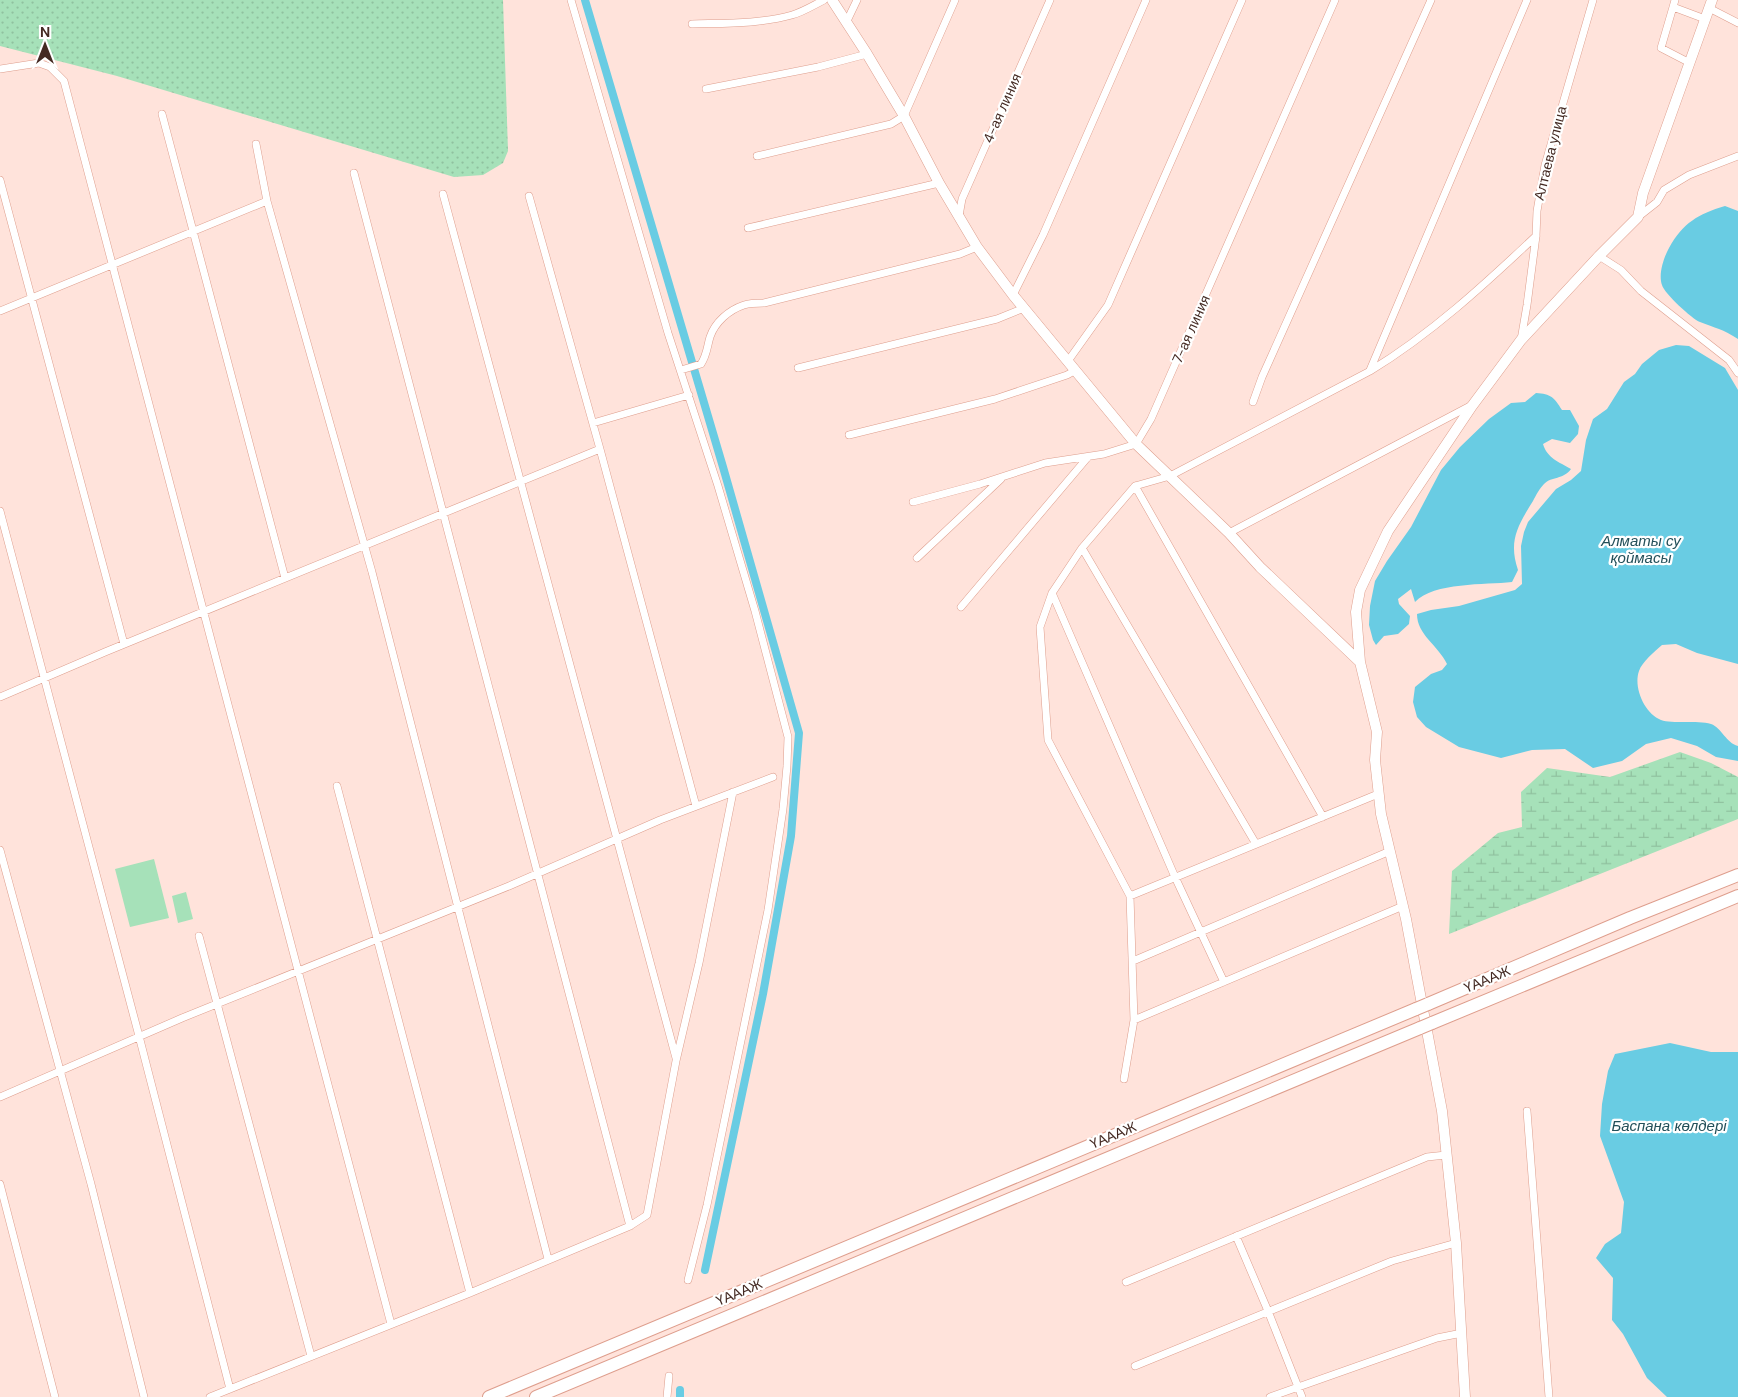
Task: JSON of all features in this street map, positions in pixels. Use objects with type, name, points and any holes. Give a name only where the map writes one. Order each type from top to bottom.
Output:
[{"type":"highway","name":"ҮАААЖ","points":[[489,1397],[1738,875]]},
{"type":"highway","name":"ҮАААЖ","points":[[536,1397],[1738,896]]},
{"type":"street","points":[[571,0],[595,86],[684,369],[689,396],[755,611],[788,737],[783,809],[768,910],[707,1205],[688,1280]]},
{"type":"street","points":[[692,24],[734,23],[794,15],[824,0]]},
{"type":"street","points":[[832,0],[904,116],[939,183],[976,247],[1013,295],[1136,444],[1229,533],[1260,567],[1360,662]]},
{"type":"street","points":[[846,23],[857,0]]},
{"type":"street","points":[[757,156],[891,124],[904,116],[955,0]]},
{"type":"street","name":"4-ая линия","points":[[958,216],[962,199],[1050,0]]},
{"type":"street","points":[[1013,295],[1043,236],[1146,0]]},
{"type":"street","points":[[1068,361],[1108,306],[1242,0]]},
{"type":"street","name":"7-ая линия","points":[[1136,444],[1151,419],[1334,0]]},
{"type":"street","points":[[1253,402],[1262,377],[1431,0]]},
{"type":"street","points":[[1370,371],[1527,0]]},
{"type":"street","name":"Алтаева улица","points":[[1521,340],[1528,305],[1537,210],[1545,165],[1593,0]]},
{"type":"street","points":[[1690,63],[1661,48],[1674,4],[1705,18]]},
{"type":"street","points":[[1638,217],[1643,193],[1711,4],[1738,23]]},
{"type":"street","points":[[706,88],[818,68],[867,54]]},
{"type":"street","points":[[0,70],[38,64],[50,67],[64,81],[391,1324]]},
{"type":"street","points":[[162,114],[285,578]]},
{"type":"street","points":[[256,144],[267,201],[364,545],[459,907],[548,1259]]},
{"type":"street","points":[[1465,1397],[1456,1243],[1440,1101],[1403,906],[1378,794],[1375,760],[1377,732],[1360,662],[1356,612],[1360,590],[1388,531],[1472,406],[1521,340],[1599,256],[1638,217],[1657,202],[1664,190],[1689,175],[1738,156]]},
{"type":"street","points":[[354,173],[630,1226]]},
{"type":"street","points":[[0,180],[124,644]]},
{"type":"street","points":[[748,228],[939,183]]},
{"type":"street","points":[[443,194],[676,1061]]},
{"type":"street","points":[[529,196],[593,423],[696,806]]},
{"type":"street","points":[[0,311],[267,201]]},
{"type":"street","points":[[1124,1079],[1134,1020],[1130,896],[1048,740],[1040,628],[1052,593],[1082,548],[1136,486],[1170,476],[1370,371],[1402,352],[1491,278],[1536,236]]},
{"type":"street","points":[[684,369],[702,364],[710,336],[718,322],[732,311],[745,305],[960,254],[976,247]]},
{"type":"street","points":[[1599,256],[1621,270],[1641,292],[1729,360],[1738,373]]},
{"type":"street","points":[[798,368],[997,319],[1024,308]]},
{"type":"street","points":[[849,435],[995,399],[1067,375],[1076,370]]},
{"type":"street","points":[[593,423],[689,396]]},
{"type":"street","points":[[1229,533],[1472,406]]},
{"type":"street","points":[[913,502],[1045,463],[1104,454],[1136,444]]},
{"type":"street","points":[[0,697],[124,644],[600,449]]},
{"type":"street","points":[[961,607],[1088,456]]},
{"type":"street","points":[[917,558],[1004,476]]},
{"type":"street","points":[[1136,486],[1323,817]]},
{"type":"street","points":[[0,511],[230,1389]]},
{"type":"street","points":[[1082,548],[1256,844]]},
{"type":"street","points":[[1052,593],[1175,877],[1224,982]]},
{"type":"street","points":[[0,1097],[139,1036],[459,907],[696,806],[773,777]]},
{"type":"street","points":[[337,786],[470,1293]]},
{"type":"street","points":[[210,1397],[470,1293],[630,1226],[647,1214],[676,1061],[699,963],[733,792]]},
{"type":"street","points":[[1130,896],[1378,794]]},
{"type":"street","points":[[0,850],[91,1184],[144,1397]]},
{"type":"street","points":[[1132,961],[1390,851]]},
{"type":"street","points":[[1134,1020],[1403,906]]},
{"type":"street","points":[[199,936],[311,1356]]},
{"type":"street","points":[[1527,1111],[1549,1397]]},
{"type":"street","points":[[1126,1282],[1427,1157],[1446,1155]]},
{"type":"street","points":[[0,1184],[56,1397]]},
{"type":"street","points":[[1236,1236],[1302,1397]]},
{"type":"street","points":[[1135,1366],[1392,1261],[1456,1243]]},
{"type":"street","points":[[1270,1397],[1437,1338],[1462,1333]]},
{"type":"street","points":[[667,1397],[668,1376]]},
{"type":"green space","points":[[0,0],[503,0],[508,151],[503,163],[483,175],[454,177],[117,76],[0,46]]},
{"type":"green space","points":[[1680,752],[1711,763],[1738,777],[1738,819],[1449,934],[1452,871],[1498,833],[1522,827],[1521,792],[1547,768],[1610,777]]},
{"type":"green space","points":[[154,859],[169,918],[130,927],[115,869]]},
{"type":"green space","points":[[186,892],[193,919],[178,923],[172,896]]},
{"type":"water","points":[[1725,206],[1738,211],[1738,339],[1691,316],[1668,294],[1661,281],[1661,271],[1665,256],[1674,239],[1699,216]]},
{"type":"water","name":"Алматы су қоймасы","points":[[1676,345],[1689,346],[1725,368],[1738,390],[1738,664],[1697,653],[1676,644],[1662,645],[1649,657],[1639,671],[1639,692],[1645,706],[1655,717],[1661,720],[1705,723],[1715,726],[1730,742],[1738,746],[1738,761],[1716,757],[1697,746],[1671,738],[1646,744],[1622,761],[1593,768],[1565,749],[1532,750],[1501,758],[1459,747],[1426,727],[1417,717],[1413,702],[1415,687],[1431,674],[1442,670],[1447,664],[1420,628],[1417,614],[1459,606],[1515,590],[1522,584],[1521,546],[1528,522],[1556,489],[1581,471],[1586,440],[1593,419],[1607,409],[1624,382],[1635,374],[1642,364],[1659,350]]},
{"type":"water","points":[[1536,393],[1552,397],[1562,410],[1570,410],[1579,426],[1578,434],[1570,443],[1552,439],[1543,444],[1550,456],[1571,469],[1565,475],[1544,484],[1523,518],[1514,542],[1515,560],[1518,570],[1512,582],[1474,584],[1447,588],[1434,591],[1415,602],[1411,589],[1398,599],[1399,604],[1410,616],[1409,624],[1398,634],[1384,636],[1376,645],[1369,625],[1370,606],[1375,581],[1411,527],[1441,470],[1460,447],[1489,419],[1511,403],[1525,402]]},
{"type":"water","name":"Баспана көлдері","points":[[1670,1043],[1711,1052],[1738,1052],[1738,1397],[1667,1397],[1647,1378],[1623,1334],[1612,1320],[1613,1278],[1596,1258],[1605,1244],[1621,1233],[1624,1202],[1600,1136],[1602,1104],[1608,1071],[1615,1054]]},
{"type":"waterway","points":[[585,0],[723,467],[799,733],[791,836],[763,994],[705,1270]]},
{"type":"waterway","points":[[680,1390],[680,1397]]}]
